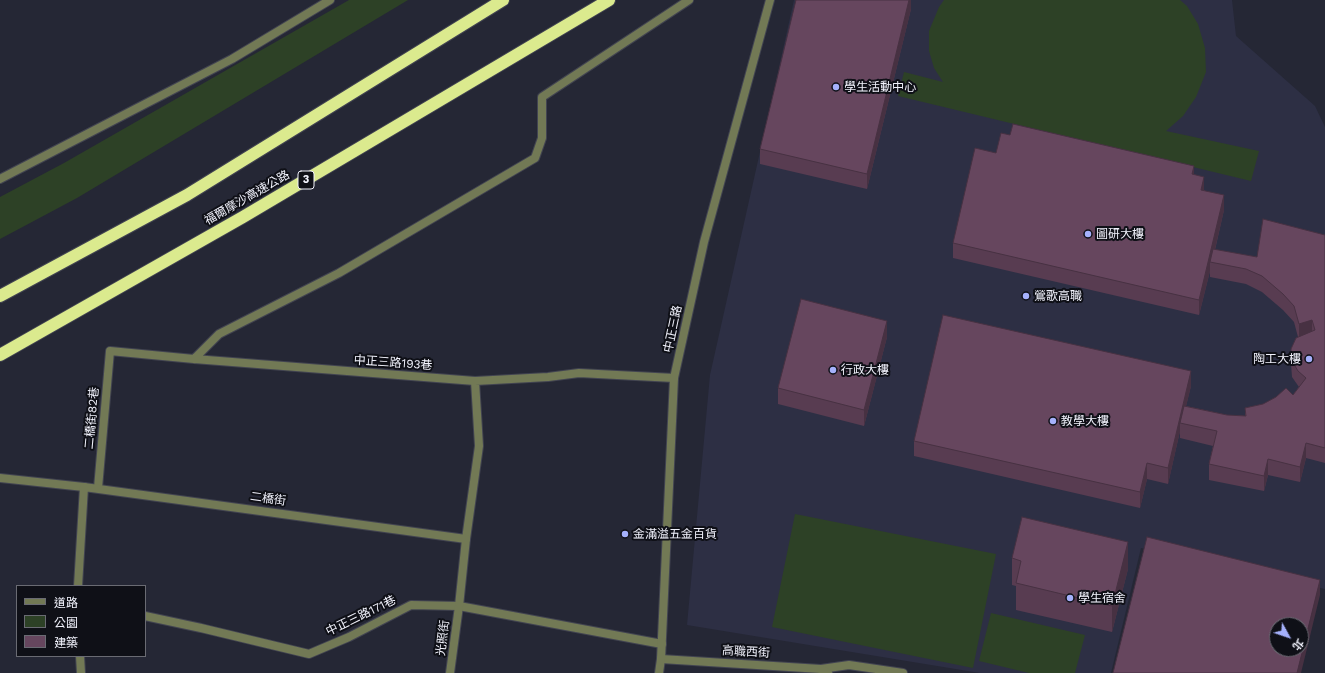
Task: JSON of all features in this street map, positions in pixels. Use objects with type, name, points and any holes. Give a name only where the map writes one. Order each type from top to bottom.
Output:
[{"type":"highway","points":[[0,296],[187,195],[503,0]]},
{"type":"highway","name":"福爾摩沙高速公路","points":[[0,355],[243,217],[610,0]]},
{"type":"street","points":[[0,179],[232,59],[330,0]]},
{"type":"street","points":[[194,359],[219,334],[339,273],[535,158],[542,138],[542,97],[689,0]]},
{"type":"street","name":"中正三路","points":[[659,673],[662,644],[674,378],[704,242],[770,0]]},
{"type":"street","name":"中正三路193巷","points":[[110,351],[475,381],[548,377],[579,373],[674,378]]},
{"type":"street","name":"二橋街82巷","points":[[98,488],[110,351]]},
{"type":"street","points":[[459,606],[466,539],[479,446],[475,381]]},
{"type":"street","name":"二橋街","points":[[0,478],[98,488],[466,539]]},
{"type":"street","points":[[78,585],[84,487]]},
{"type":"street","name":"中正三路171巷","points":[[146,616],[309,654],[348,637],[411,605],[459,606],[662,644]]},
{"type":"street","name":"光照街","points":[[450,673],[459,606]]},
{"type":"street","points":[[80,657],[81,673]]},
{"type":"street","name":"高職西街","points":[[661,659],[825,671],[849,665],[903,673]]},
{"type":"shaded area","name":"鶯歌高職","points":[[794,0],[1232,0],[1236,36],[1315,106],[1325,127],[1325,589],[1141,548],[1111,673],[980,673],[687,625],[710,375]]},
{"type":"green space","points":[[349,0],[408,0],[77,198],[0,239],[0,197],[64,163]]},
{"type":"green space","points":[[944,0],[1180,0],[1187,6],[1198,24],[1205,48],[1206,72],[1196,97],[1183,116],[1166,131],[1259,151],[1251,181],[898,96],[904,72],[943,82],[934,68],[929,51],[929,31],[939,7]]},
{"type":"green space","points":[[795,514],[996,554],[973,668],[772,627]]},
{"type":"green space","points":[[991,613],[1085,635],[1075,673],[1029,673],[979,661]]},
{"type":"building","name":"學生活動中心","points":[[796,0],[909,0],[867,174],[760,149]]},
{"type":"building","name":"圖研大樓","points":[[1013,124],[1194,166],[1192,174],[1204,177],[1201,190],[1224,195],[1199,300],[953,243],[975,148],[996,153],[1001,133],[1010,135]]},
{"type":"building","name":"陶工大樓","points":[[1263,219],[1325,235],[1325,448],[1306,443],[1300,467],[1268,459],[1264,476],[1209,464],[1217,431],[1180,423],[1184,406],[1227,415],[1246,416],[1245,408],[1263,404],[1276,397],[1286,388],[1293,395],[1306,378],[1298,371],[1292,361],[1291,349],[1296,338],[1315,330],[1312,320],[1299,324],[1294,306],[1283,294],[1262,276],[1246,269],[1210,262],[1213,249],[1257,257]]},
{"type":"building","name":"行政大樓","points":[[801,299],[887,321],[864,410],[778,388]]},
{"type":"building","name":"教學大樓","points":[[943,315],[1191,371],[1168,468],[1147,463],[1140,492],[914,441]]},
{"type":"building","points":[[1022,517],[1128,542],[1112,606],[1016,583],[1021,561],[1012,558]]},
{"type":"building","points":[[1147,537],[1320,580],[1309,624],[1309,617],[1269,617],[1269,657],[1301,657],[1297,673],[1113,673]]},
{"type":"place","name":"學生活動中心","points":[[836,87]]},
{"type":"place","name":"圖研大樓","points":[[1088,234]]},
{"type":"place","name":"鶯歌高職","points":[[1026,296]]},
{"type":"place","name":"陶工大樓","points":[[1309,359]]},
{"type":"place","name":"行政大樓","points":[[833,370]]},
{"type":"place","name":"教學大樓","points":[[1053,421]]},
{"type":"place","name":"金滿溢五金百貨","points":[[625,534]]},
{"type":"place","name":"學生宿舍","points":[[1070,598]]}]
